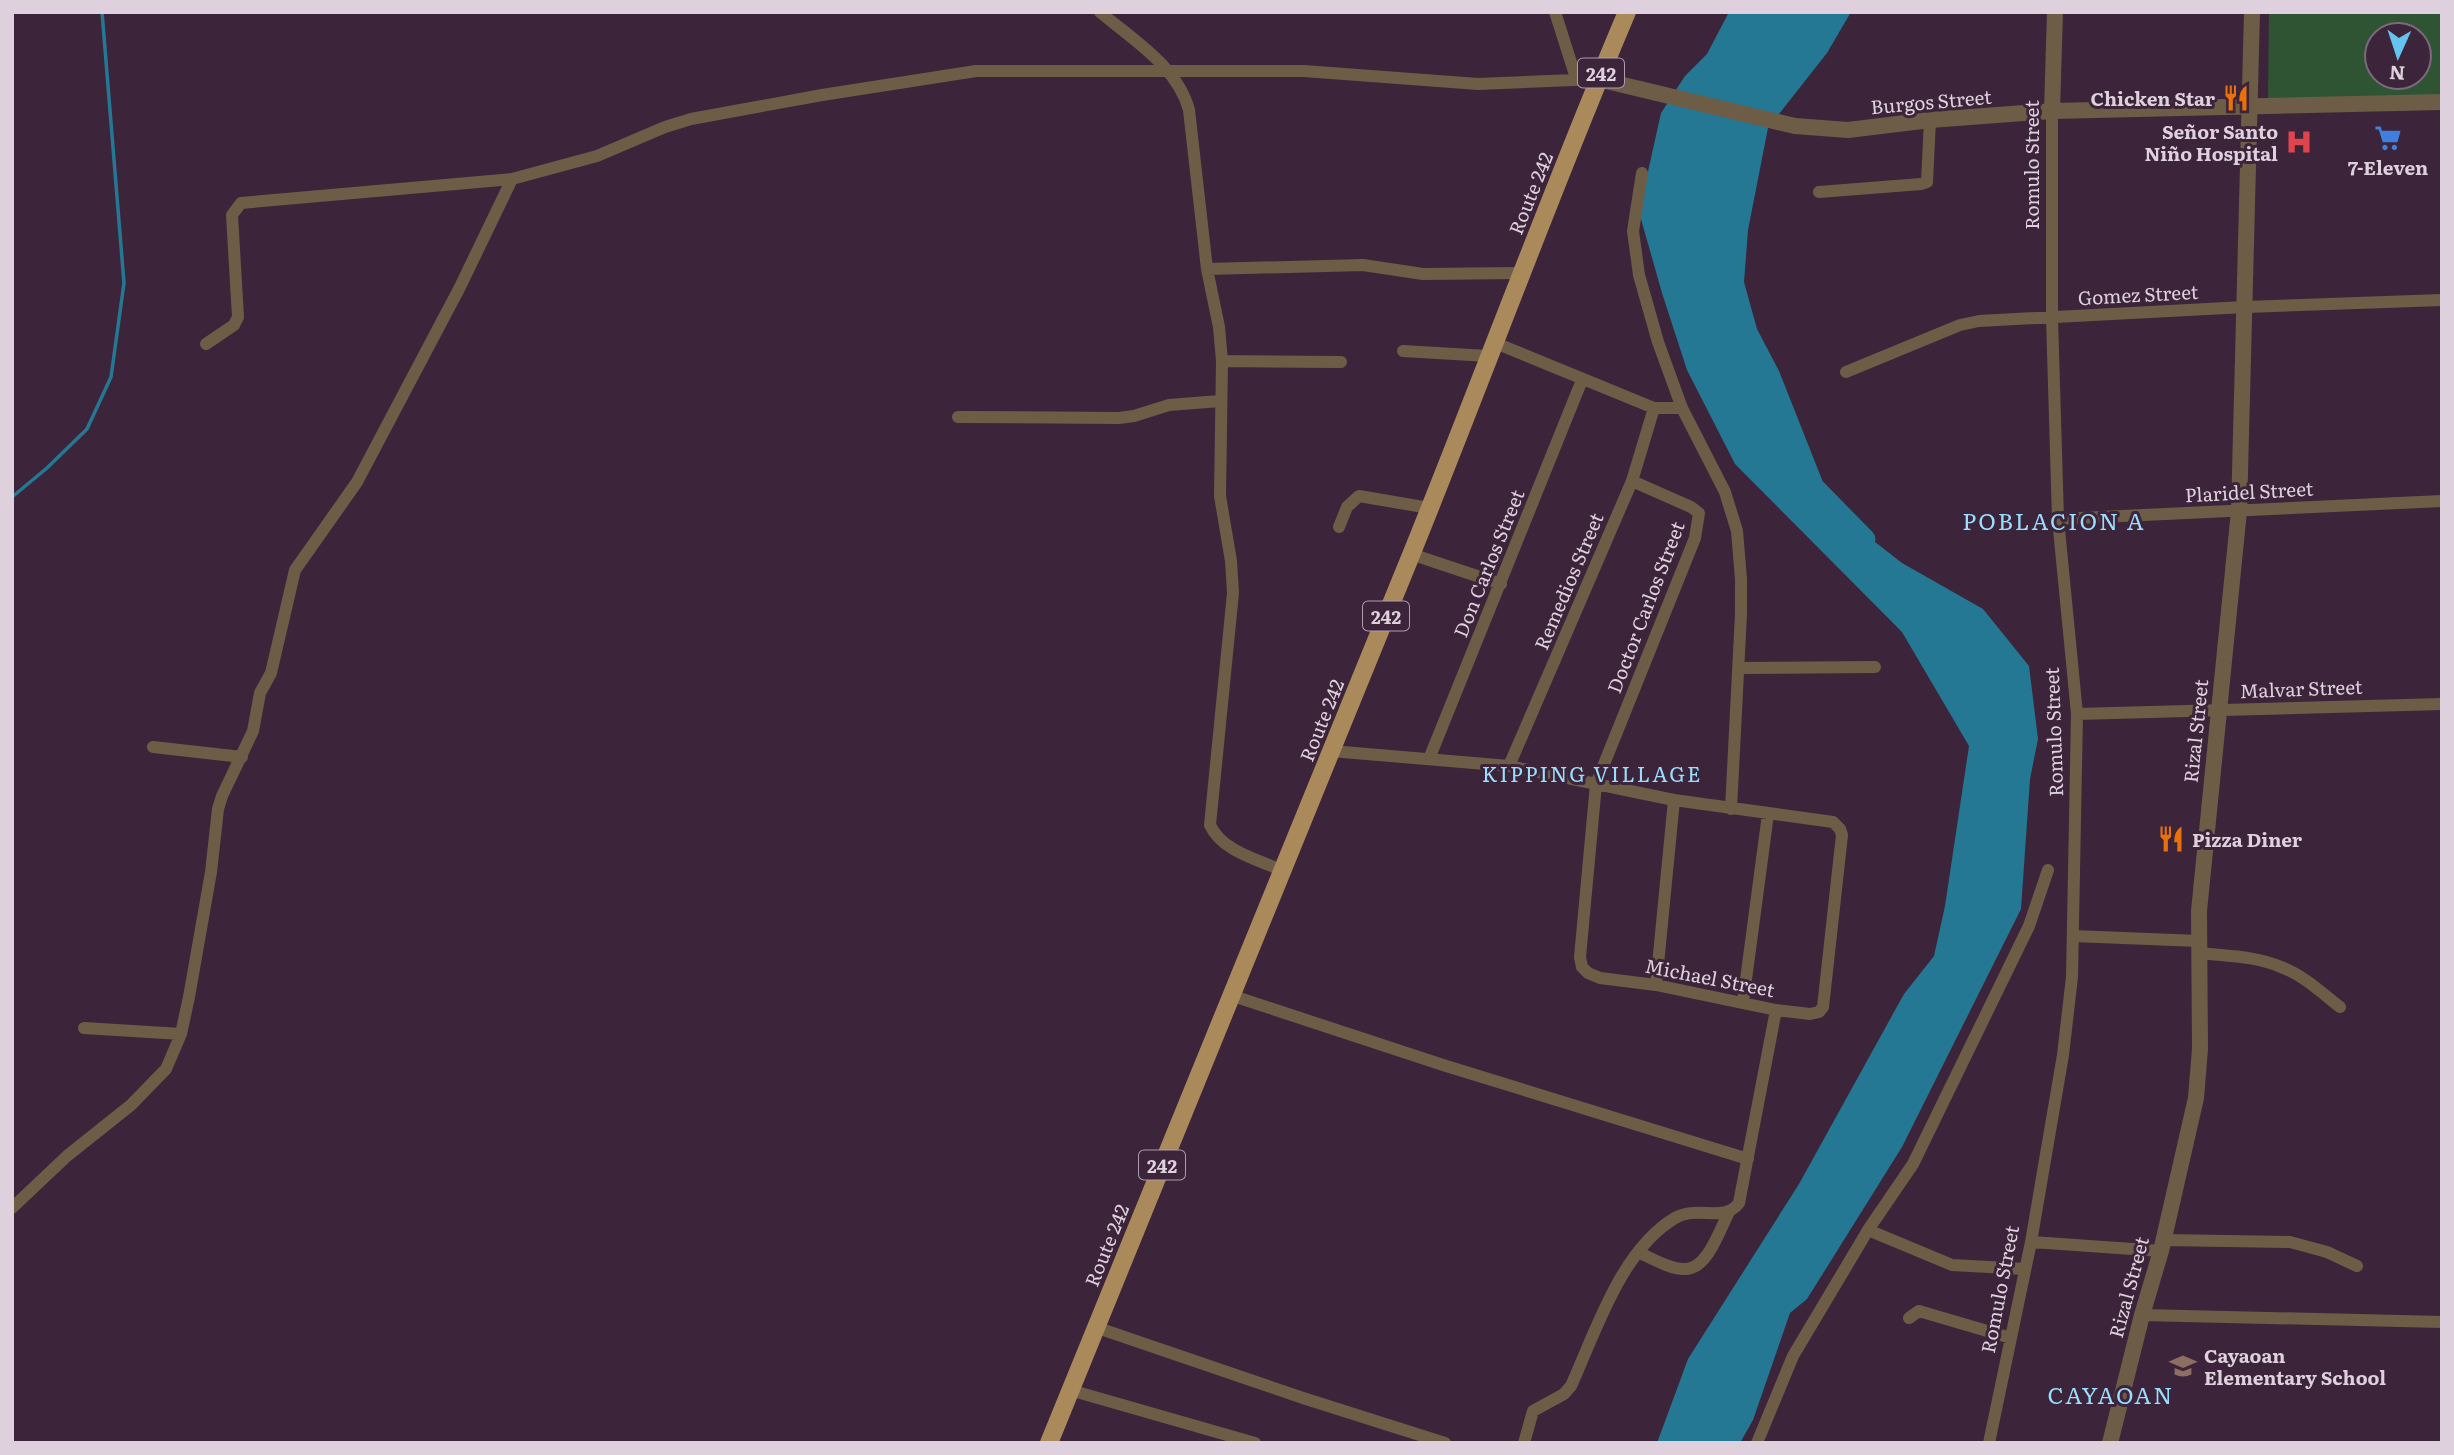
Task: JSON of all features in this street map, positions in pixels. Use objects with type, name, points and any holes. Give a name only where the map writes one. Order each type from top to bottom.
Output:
[{"type":"main road","name":"Route 242","points":[[1049,1443],[1411,555],[1520,273],[1627,12]]},
{"type":"street","points":[[1100,12],[1169,71],[1185,97],[1189,110],[1208,269],[1219,327],[1222,361],[1220,496],[1231,561],[1233,593],[1210,825],[1215,836],[1224,845],[1282,870]]},
{"type":"street","points":[[1555,12],[1576,78]]},
{"type":"street","name":"Romulo Street","points":[[1989,1443],[2031,1242],[2063,1055],[2072,977],[2077,714],[2058,519],[2052,318],[2054,12]]},
{"type":"street","name":"Rizal Street","points":[[2110,1443],[2162,1246],[2196,1098],[2200,1049],[2199,911],[2239,511],[2252,12]]},
{"type":"street","points":[[206,344],[234,325],[238,317],[232,226],[234,210],[241,203],[512,179],[597,156],[678,122],[821,95],[975,71],[1304,71],[1478,84],[1598,79]]},
{"type":"street","name":"Burgos Street","points":[[1598,79],[1795,126],[1849,130],[1930,120],[2052,111],[2442,102]]},
{"type":"street","points":[[1819,192],[1927,182],[1930,120]]},
{"type":"street","points":[[1642,173],[1633,231],[1639,275],[1658,342],[1682,408],[1726,492],[1737,531],[1741,579],[1740,668],[1731,809]]},
{"type":"street","points":[[12,1208],[40,1180],[131,1105],[166,1069],[181,1034],[215,848],[218,809],[253,732],[260,693],[271,673],[297,565],[357,482],[460,287],[512,179]]},
{"type":"street","points":[[1208,269],[1363,265],[1423,274],[1520,273]]},
{"type":"street","name":"Gomez Street","points":[[1846,372],[1960,326],[1979,321],[2442,300]]},
{"type":"street","points":[[1402,351],[1490,349],[1654,408],[1682,408]]},
{"type":"street","points":[[1222,361],[1341,362]]},
{"type":"street","name":"Don Carlos Street","points":[[1429,759],[1582,380]]},
{"type":"street","points":[[958,417],[1119,418],[1169,405],[1220,401]]},
{"type":"street","name":"Remedios Street","points":[[1509,766],[1632,481],[1654,408]]},
{"type":"street","name":"Doctor Carlos Street","points":[[1588,973],[1582,967],[1580,957],[1596,784],[1699,523],[1699,513],[1691,507],[1632,481]]},
{"type":"street","points":[[1339,527],[1347,507],[1359,496],[1429,508]]},
{"type":"street","name":"Plaridel Street","points":[[2058,519],[2442,501]]},
{"type":"street","points":[[1411,555],[1501,584]]},
{"type":"street","points":[[1740,668],[1875,667]]},
{"type":"street","name":"Malvar Street","points":[[2077,714],[2442,704]]},
{"type":"street","points":[[153,747],[242,757]]},
{"type":"street","points":[[1331,751],[1509,766],[1674,800],[1768,814],[1743,1002]]},
{"type":"street","points":[[1657,985],[1674,800]]},
{"type":"street","name":"Michael Street","points":[[1588,973],[1600,978],[1657,985],[1776,1010],[1810,1014],[1819,1012],[1823,1007],[1842,835],[1833,822],[1768,814]]},
{"type":"street","points":[[1756,1443],[1793,1356],[1868,1230],[1913,1164],[2029,926],[2048,870]]},
{"type":"street","points":[[2073,936],[2199,947],[2256,960],[2282,967],[2308,982],[2340,1007]]},
{"type":"street","points":[[1230,995],[1443,1065],[1748,1158]]},
{"type":"street","points":[[1524,1443],[1533,1411],[1564,1394],[1572,1386],[1630,1261],[1647,1240],[1675,1218],[1700,1212],[1729,1212],[1739,1203],[1776,1010]]},
{"type":"street","points":[[83,1028],[181,1034]]},
{"type":"street","points":[[1638,1252],[1678,1268],[1688,1269],[1701,1262],[1729,1212]]},
{"type":"street","points":[[1868,1230],[1952,1265],[2025,1269]]},
{"type":"street","points":[[2031,1242],[2162,1246],[2290,1242],[2327,1252],[2357,1266]]},
{"type":"street","points":[[1909,1318],[1919,1311],[2011,1338]]},
{"type":"street","points":[[2142,1315],[2442,1322]]},
{"type":"street","points":[[1095,1328],[1445,1443]]},
{"type":"street","points":[[1070,1390],[1255,1443]]},
{"type":"green space","points":[[2269,12],[2442,12],[2442,95],[2268,99]]},
{"type":"water","points":[[1729,12],[1851,12],[1827,53],[1768,128],[1748,230],[1744,282],[1757,329],[1779,371],[1834,510],[1902,563],[1983,609],[2029,666],[2038,739],[2030,779],[2021,909],[1902,1147],[1807,1299],[1790,1313],[1753,1420],[1740,1443],[1657,1443],[1688,1359],[1799,1184],[1904,994],[1934,956],[1945,906],[1969,746],[1902,632],[1735,464],[1687,370],[1639,212],[1661,113],[1685,76],[1707,54]]},
{"type":"waterway","points":[[12,497],[87,429],[111,377],[124,283],[102,12]]},
{"type":"waterway","points":[[1814,486],[1866,539]]},
{"type":"place","name":"Chicken Star","points":[[2236,98]]},
{"type":"place","name":"7-Eleven","points":[[2388,138]]},
{"type":"place","name":"Señor Santo Niño Hospital","points":[[2299,142]]},
{"type":"place","name":"Pizza Diner","points":[[2171,839]]},
{"type":"place","name":"Cayaoan Elementary School","points":[[2183,1366]]},
{"type":"district","name":"POBLACION A","points":[[2054,520]]},
{"type":"district","name":"KIPPING VILLAGE","points":[[1592,772]]},
{"type":"district","name":"CAYAOAN","points":[[2111,1394]]}]
